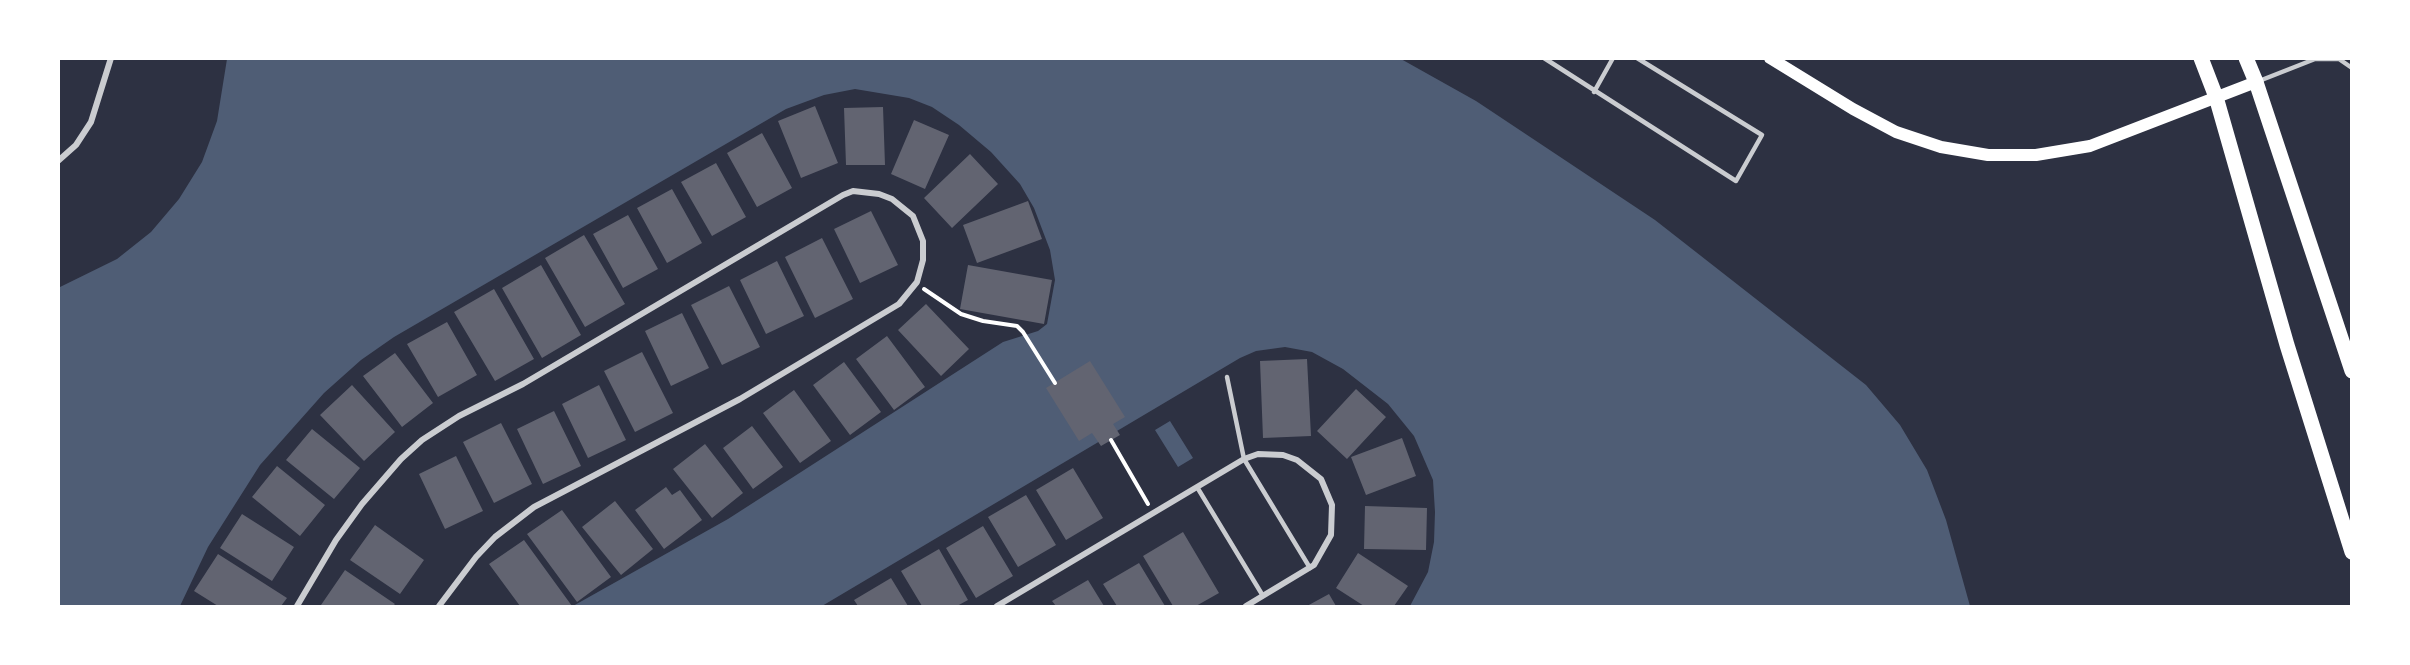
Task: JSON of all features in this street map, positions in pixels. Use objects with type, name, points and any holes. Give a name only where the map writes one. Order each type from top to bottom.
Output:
[{"type":"main road","points":[[1770,58],[1853,110],[1896,132],[1941,147],[1988,155],[2036,155],[2090,146],[2256,82]]},
{"type":"main road","points":[[2200,58],[2216,98],[2287,345],[2352,552]]},
{"type":"main road","points":[[2246,58],[2352,371]]},
{"type":"street","points":[[58,162],[76,146],[91,122],[111,58]]},
{"type":"street","points":[[297,606],[336,540],[362,504],[401,459],[422,440],[459,416],[523,384],[843,195],[853,191],[879,194],[892,198],[913,216],[923,241],[924,260],[917,282],[899,304],[740,399],[638,455],[559,493],[515,520],[476,557],[439,606]]},
{"type":"street","points":[[998,606],[1244,459],[1258,454],[1283,455],[1297,460],[1321,479],[1332,505],[1333,520],[1324,551],[1310,568],[1246,606]]},
{"type":"lane","points":[[1544,58],[1594,92],[1737,181],[1762,135],[1637,58]]},
{"type":"lane","points":[[1594,92],[1613,58]]},
{"type":"lane","points":[[2256,82],[2315,59],[2339,59],[2352,68]]},
{"type":"lane","points":[[1227,377],[1244,459],[1310,568]]},
{"type":"lane","points":[[1197,487],[1263,596]]},
{"type":"path","points":[[917,282],[932,296],[961,314],[983,321],[1017,326],[1054,383]]},
{"type":"path","points":[[1110,440],[1153,512]]},
{"type":"water","points":[[227,59],[1401,59],[1476,101],[1655,220],[1866,385],[1900,425],[1927,470],[1946,520],[1970,606],[1410,606],[1428,572],[1434,542],[1435,512],[1433,480],[1414,436],[1388,404],[1343,369],[1312,352],[1285,347],[1256,351],[1240,358],[822,606],[573,606],[728,519],[1003,342],[1038,331],[1047,324],[1055,280],[1050,250],[1034,208],[1020,184],[991,152],[959,125],[932,107],[909,98],[855,89],[824,95],[786,109],[394,337],[361,360],[324,393],[260,465],[208,547],[180,606],[59,606],[58,288],[117,259],[151,232],[179,199],[202,162],[217,121]]},
{"type":"water","points":[[1170,421],[1193,458],[1178,467],[1155,430]]},
{"type":"building","points":[[815,106],[838,163],[801,178],[778,121]]},
{"type":"building","points":[[883,107],[885,165],[846,165],[844,108]]},
{"type":"building","points":[[914,120],[949,135],[925,189],[891,174]]},
{"type":"building","points":[[762,133],[792,188],[757,207],[727,153]]},
{"type":"building","points":[[970,154],[998,184],[952,228],[924,198]]},
{"type":"building","points":[[716,163],[746,217],[712,236],[681,182]]},
{"type":"building","points":[[672,189],[702,243],[667,263],[637,208]]},
{"type":"building","points":[[1028,201],[1042,239],[977,263],[963,225]]},
{"type":"building","points":[[871,211],[898,265],[860,283],[834,229]]},
{"type":"building","points":[[628,215],[658,269],[623,288],[593,234]]},
{"type":"building","points":[[584,235],[625,304],[585,327],[545,258]]},
{"type":"building","points":[[822,238],[853,299],[815,318],[785,257]]},
{"type":"building","points":[[777,261],[804,316],[766,334],[740,280]]},
{"type":"building","points":[[541,265],[581,335],[542,358],[502,288]]},
{"type":"building","points":[[968,265],[1052,280],[1044,324],[960,309]]},
{"type":"building","points":[[729,286],[760,347],[722,365],[691,305]]},
{"type":"building","points":[[494,289],[534,359],[495,381],[454,312]]},
{"type":"building","points":[[926,304],[969,349],[941,376],[898,330]]},
{"type":"building","points":[[682,313],[709,368],[671,386],[645,331]]},
{"type":"building","points":[[447,322],[477,375],[438,397],[407,344]]},
{"type":"building","points":[[887,336],[925,387],[894,410],[856,359]]},
{"type":"building","points":[[642,352],[673,413],[635,432],[604,371]]},
{"type":"building","points":[[395,353],[433,403],[402,427],[363,376]]},
{"type":"building","points":[[1307,359],[1311,436],[1263,438],[1260,361]]},
{"type":"building","points":[[1090,361],[1125,417],[1113,424],[1120,435],[1101,446],[1092,433],[1079,441],[1046,388]]},
{"type":"building","points":[[844,362],[881,412],[850,435],[813,385]]},
{"type":"building","points":[[352,385],[395,432],[364,461],[320,415]]},
{"type":"building","points":[[599,385],[626,440],[588,458],[562,404]]},
{"type":"building","points":[[1356,389],[1386,417],[1347,459],[1317,431]]},
{"type":"building","points":[[794,390],[831,441],[800,463],[763,413]]},
{"type":"building","points":[[554,411],[581,466],[543,484],[517,429]]},
{"type":"building","points":[[501,423],[532,484],[494,503],[463,442]]},
{"type":"building","points":[[752,426],[783,467],[753,489],[723,448]]},
{"type":"building","points":[[312,429],[360,468],[334,499],[286,460]]},
{"type":"building","points":[[1402,438],[1416,476],[1366,495],[1351,457]]},
{"type":"building","points":[[705,444],[743,493],[712,518],[673,469]]},
{"type":"building","points":[[456,456],[483,511],[445,529],[419,474]]},
{"type":"building","points":[[277,466],[325,505],[300,536],[252,497]]},
{"type":"building","points":[[1073,468],[1103,518],[1066,540],[1036,490]]},
{"type":"building","points":[[666,487],[672,495],[680,490],[702,520],[664,549],[635,510]]},
{"type":"building","points":[[1026,495],[1056,545],[1018,567],[988,517]]},
{"type":"building","points":[[615,501],[653,549],[621,575],[582,527]]},
{"type":"building","points":[[1365,506],[1427,508],[1426,550],[1364,549]]},
{"type":"building","points":[[562,510],[611,577],[577,602],[527,534]]},
{"type":"building","points":[[242,514],[294,547],[272,581],[220,548]]},
{"type":"building","points":[[375,525],[424,560],[400,594],[350,560]]},
{"type":"building","points":[[983,526],[1013,576],[976,598],[946,548]]},
{"type":"building","points":[[1183,532],[1219,593],[1196,606],[1173,606],[1143,556]]},
{"type":"building","points":[[524,540],[572,606],[520,606],[489,564]]},
{"type":"building","points":[[939,549],[968,600],[957,606],[922,606],[901,571]]},
{"type":"building","points":[[1358,553],[1408,586],[1394,606],[1364,606],[1336,588]]},
{"type":"building","points":[[218,554],[287,598],[281,606],[218,606],[194,591]]},
{"type":"building","points":[[1139,563],[1165,606],[1117,606],[1103,584]]},
{"type":"building","points":[[345,570],[395,604],[393,606],[321,605]]},
{"type":"building","points":[[891,578],[908,606],[858,606],[854,600]]},
{"type":"building","points":[[1088,580],[1104,606],[1056,606],[1052,601]]},
{"type":"building","points":[[1329,594],[1336,606],[1307,606]]}]
